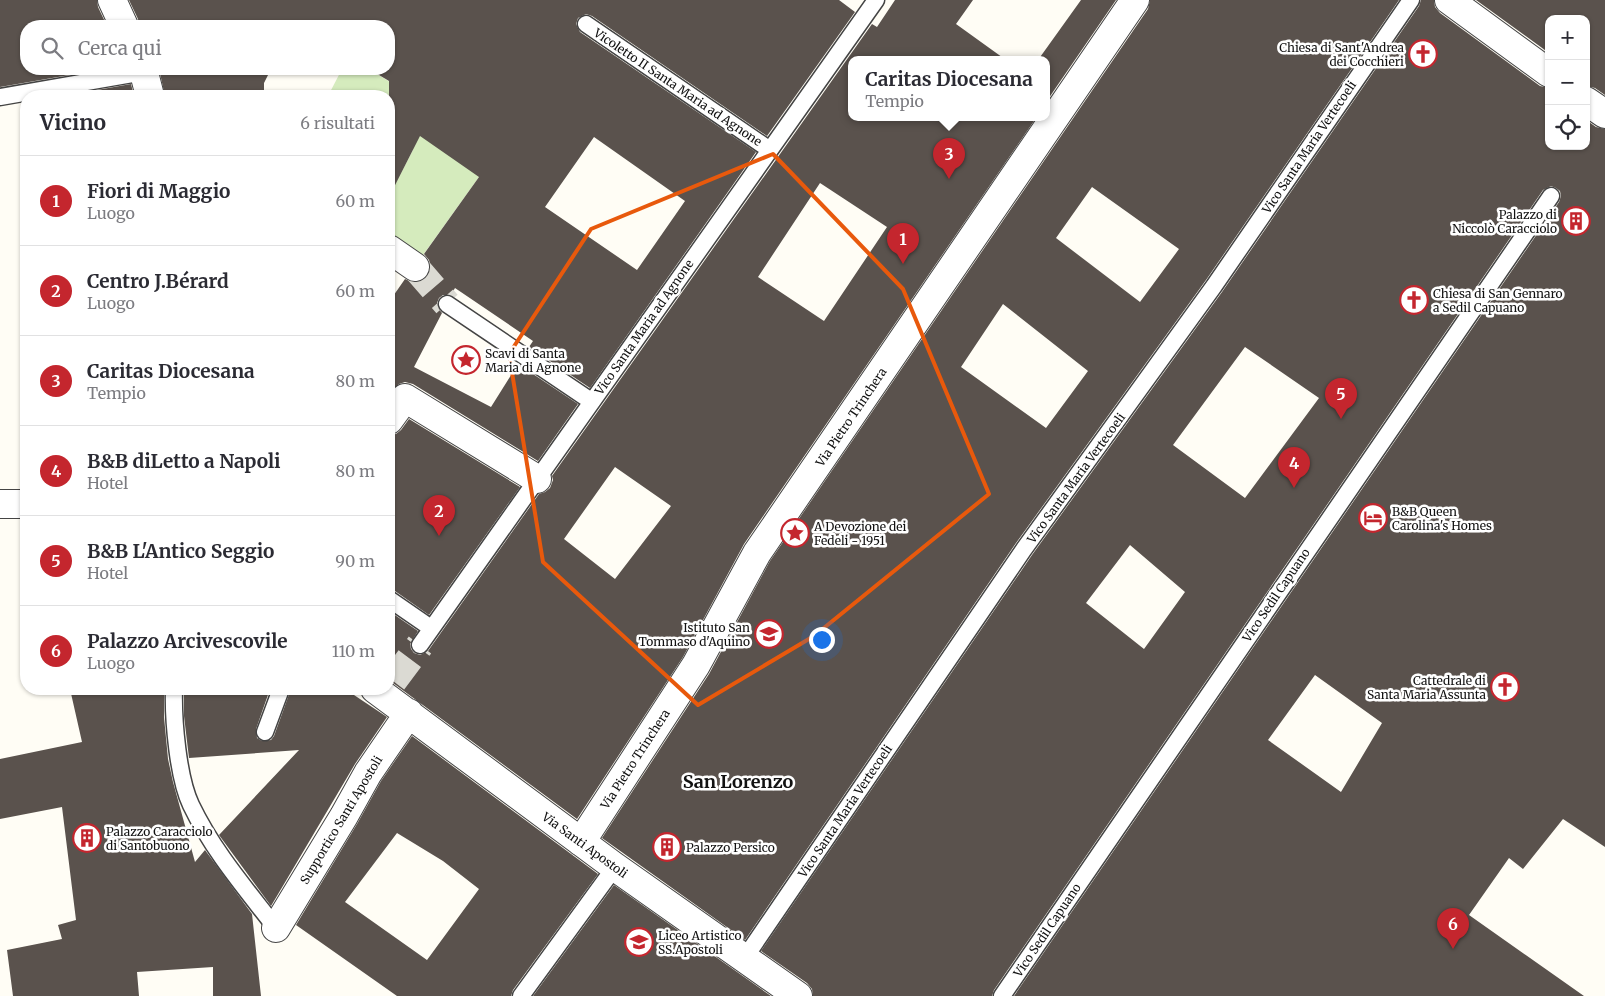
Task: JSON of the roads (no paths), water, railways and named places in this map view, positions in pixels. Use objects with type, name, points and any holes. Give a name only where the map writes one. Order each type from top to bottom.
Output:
[{"type":"street","points":[[112,0],[121,20]]},
{"type":"street","name":"Via Pietro Trinchera","points":[[581,842],[696,665],[757,553],[1135,0]]},
{"type":"street","points":[[1449,0],[1545,70]]},
{"type":"street","points":[[395,253],[415,267]]},
{"type":"street","points":[[395,412],[405,398],[537,479]]},
{"type":"street","points":[[0,504],[20,504]]},
{"type":"street","name":"Via Santi Apostoli","points":[[392,695],[409,713],[581,842],[798,996]]},
{"type":"street","name":"Supportico Santi Apostoli","points":[[276,928],[368,773],[409,713]]},
{"type":"lane","name":"Vico Santa Maria Vertecoeli","points":[[744,958],[1024,549],[1214,286],[1411,0]]},
{"type":"lane","name":"Vico Santa Maria ad Agnone","points":[[420,645],[872,4]]},
{"type":"lane","name":"Vicoletto II Santa Maria ad Agnone","points":[[586,24],[770,150]]},
{"type":"lane","points":[[57,90],[146,79]]},
{"type":"lane","points":[[0,97],[20,95]]},
{"type":"lane","name":"Vico Sedil Capuano","points":[[1002,996],[1551,196]]},
{"type":"lane","points":[[447,304],[591,402]]},
{"type":"lane","points":[[395,603],[431,628]]},
{"type":"lane","points":[[174,695],[180,768],[190,804],[216,850],[276,928]]},
{"type":"lane","points":[[265,732],[279,695]]},
{"type":"lane","points":[[521,996],[615,867]]},
{"type":"tunnel","points":[[415,267],[447,304]]},
{"type":"tunnel","points":[[395,678],[420,645]]},
{"type":"place","name":"Chiesa di Sant'Andrea dei Cocchieri","points":[[1423,54]]},
{"type":"place","name":"Caritas Diocesana","points":[[949,179]]},
{"type":"place","name":"Palazzo di Niccolò Caracciolo","points":[[1576,221]]},
{"type":"place","name":"Fiori di Maggio","points":[[903,264]]},
{"type":"place","name":"Chiesa di San Gennaro a Sedil Capuano","points":[[1414,300]]},
{"type":"place","name":"Scavi di Santa Maria di Agnone","points":[[466,360]]},
{"type":"place","name":"B&B L'Antico Seggio","points":[[1341,419]]},
{"type":"place","name":"B&B diLetto a Napoli","points":[[1294,488]]},
{"type":"place","name":"B&B Queen Carolina's Homes","points":[[1373,518]]},
{"type":"place","name":"A Devozione dei Fedeli - 1951","points":[[795,533]]},
{"type":"place","name":"Centro J.Bérard","points":[[439,536]]},
{"type":"place","name":"Istituto San Tommaso d'Aquino","points":[[769,634]]},
{"type":"place","name":"Cattedrale di Santa Maria Assunta","points":[[1505,687]]},
{"type":"place","name":"Palazzo Caracciolo di Santobuono","points":[[87,838]]},
{"type":"place","name":"Palazzo Persico","points":[[667,847]]},
{"type":"place","name":"Liceo Artistico SS.Apostoli","points":[[639,942]]},
{"type":"place","name":"Palazzo Arcivescovile","points":[[1453,949]]},
{"type":"district","name":"San Lorenzo","points":[[738,781]]}]
